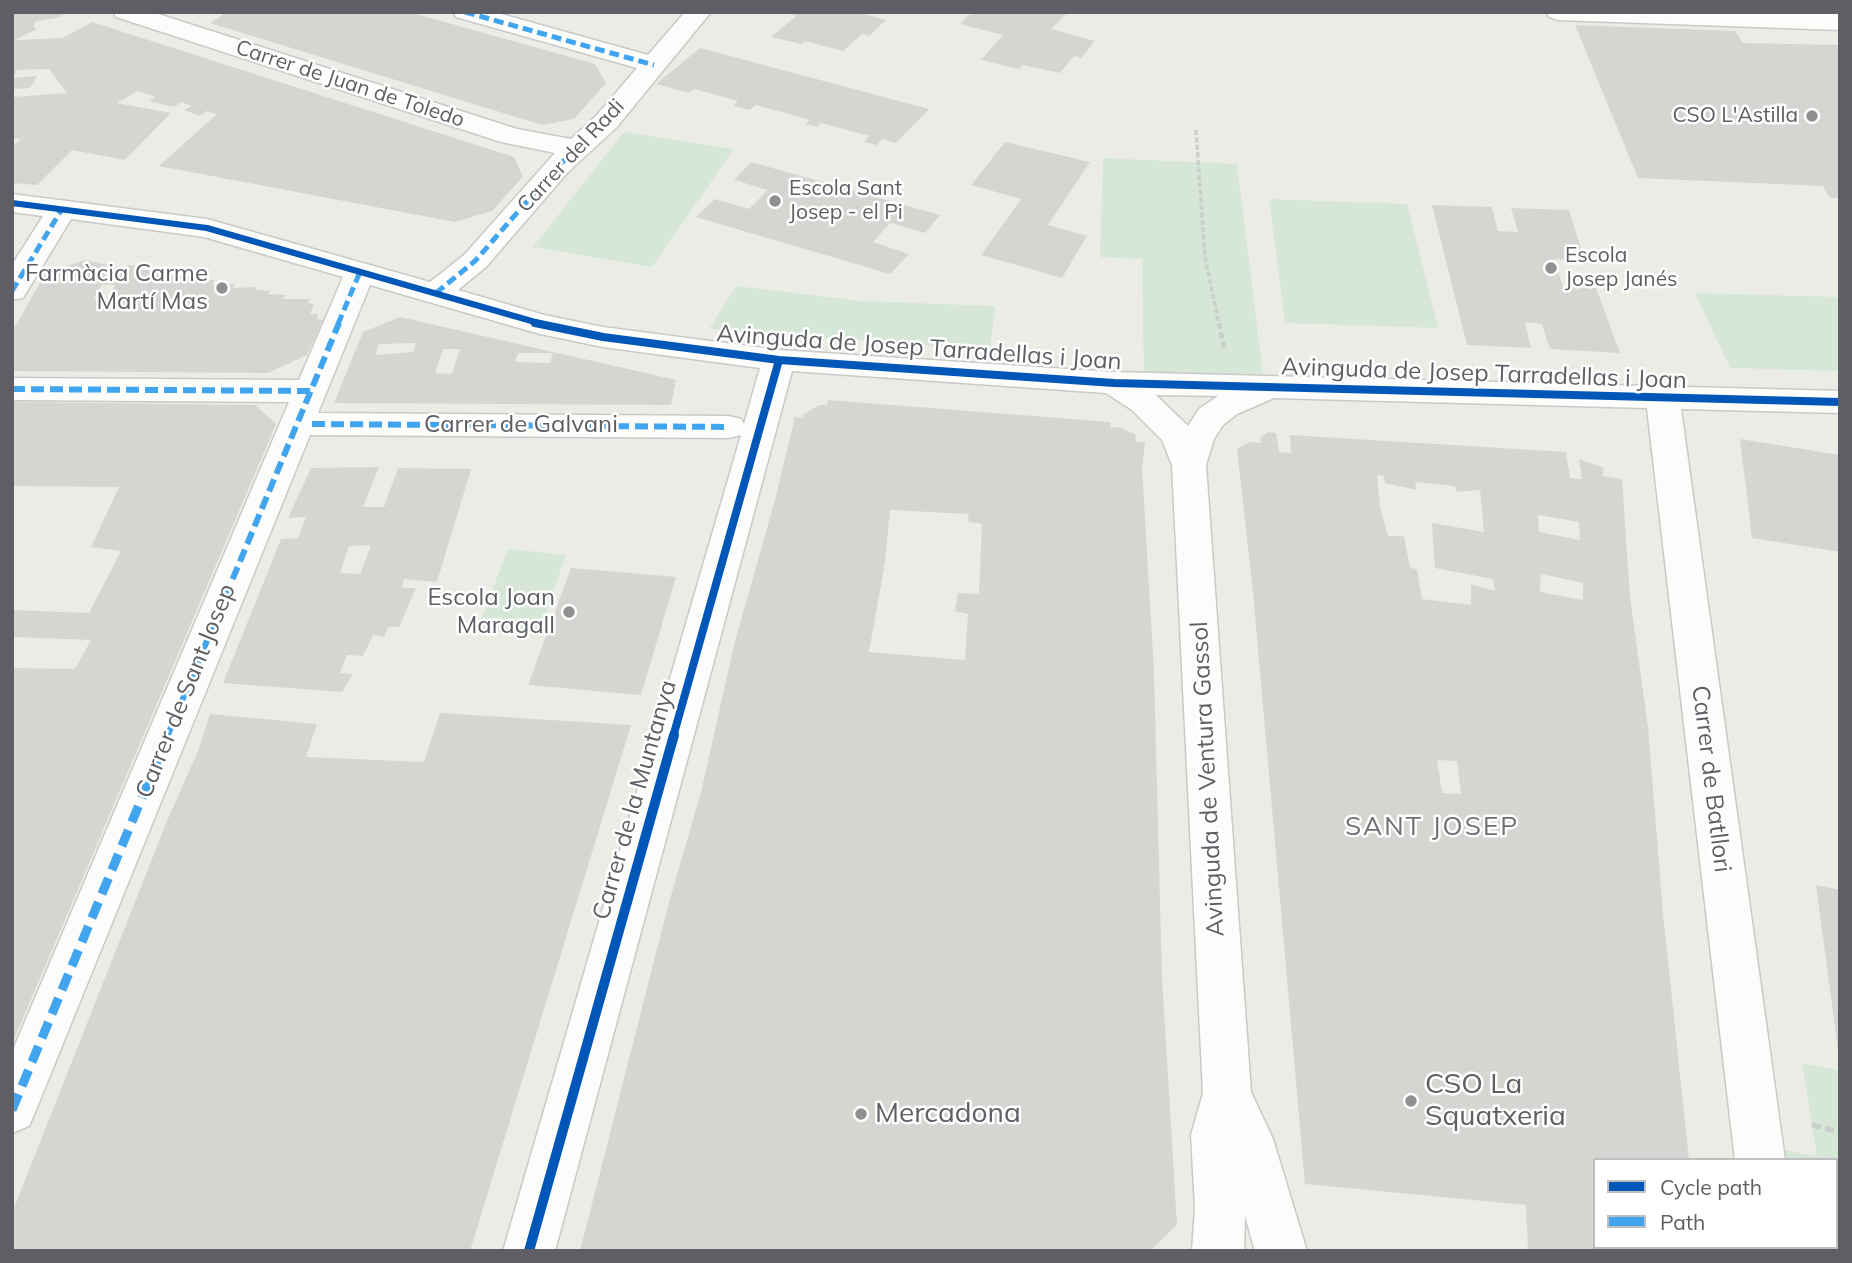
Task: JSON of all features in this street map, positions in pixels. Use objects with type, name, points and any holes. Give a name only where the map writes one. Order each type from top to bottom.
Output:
[{"type":"street","name":"Carrer de Juan de Toledo","points":[[125,12],[511,136],[577,149]]},
{"type":"street","points":[[465,12],[654,65]]},
{"type":"street","name":"Carrer del Radi","points":[[436,293],[475,261],[558,166],[606,122],[699,12]]},
{"type":"street","points":[[1558,12],[1840,22]]},
{"type":"street","name":"Avinguda de Josep Tarradellas i Joan","points":[[12,203],[207,228],[540,324],[603,337],[779,360],[1114,383],[1840,402]]},
{"type":"street","points":[[12,291],[62,209]]},
{"type":"street","name":"Carrer de Sant Josep","points":[[12,1110],[311,407],[359,272]]},
{"type":"street","name":"Carrer de la Muntanya","points":[[528,1251],[779,360]]},
{"type":"street","name":"Avinguda de Ventura Gassol","points":[[1114,383],[1143,401],[1163,419],[1178,436],[1189,465],[1227,1093],[1216,1135],[1220,1208],[1218,1251]]},
{"type":"street","name":"Avinguda de Ventura Gassol","points":[[1189,465],[1197,439],[1211,417],[1225,406],[1270,387]]},
{"type":"street","name":"Carrer de Galvani","points":[[12,389],[311,407],[729,427]]},
{"type":"street","name":"Carrer de Batllori","points":[[1663,398],[1760,1158]]},
{"type":"street","name":"Avinguda de Ventura Gassol","points":[[1227,1093],[1248,1139],[1281,1251]]},
{"type":"path","points":[[1196,130],[1205,257],[1225,352]]},
{"type":"path","points":[[1812,1125],[1840,1132]]},
{"type":"green space","points":[[624,132],[734,149],[652,267],[533,247]]},
{"type":"green space","points":[[1103,158],[1237,164],[1265,390],[1144,385],[1142,259],[1100,257]]},
{"type":"green space","points":[[1269,199],[1407,204],[1438,328],[1285,323]]},
{"type":"green space","points":[[736,286],[862,301],[995,306],[990,350],[709,329]]},
{"type":"green space","points":[[1695,293],[1840,297],[1840,371],[1730,368]]},
{"type":"green space","points":[[508,549],[566,555],[538,636],[477,630]]},
{"type":"green space","points":[[1802,1063],[1840,1071],[1840,1215],[1838,1158],[1785,1158],[1784,1150],[1817,1157]]},
{"type":"building","points":[[12,12],[69,12],[56,18],[36,21],[33,27],[37,29],[15,40],[63,38],[92,22],[514,157],[523,177],[492,211],[455,222],[159,166],[217,114],[207,111],[200,116],[184,110],[191,106],[182,102],[174,107],[149,101],[156,97],[138,91],[117,103],[171,113],[125,160],[72,150],[37,185],[12,183],[12,147],[21,139],[12,138],[12,97],[67,93],[49,69],[17,70],[13,78],[37,76],[30,88],[12,89]]},
{"type":"building","points":[[227,12],[409,12],[595,64],[606,83],[574,119],[542,125],[210,23]]},
{"type":"building","points":[[785,12],[857,12],[886,20],[869,36],[862,34],[843,51],[805,41],[801,44],[771,37],[796,16]]},
{"type":"building","points":[[972,12],[1068,12],[1051,29],[1095,41],[1081,58],[1074,56],[1060,73],[1022,65],[1019,69],[981,60],[1003,35],[960,24]]},
{"type":"building","points":[[1575,25],[1735,31],[1743,43],[1840,45],[1840,198],[1830,198],[1823,186],[1638,178]]},
{"type":"building","points":[[700,48],[929,109],[896,143],[882,139],[877,145],[864,142],[869,136],[821,123],[817,127],[805,124],[810,120],[756,105],[750,110],[733,106],[738,101],[694,89],[689,93],[656,84]]},
{"type":"building","points":[[1005,142],[1090,162],[1048,225],[1087,236],[1062,278],[981,255],[1021,199],[971,185]]},
{"type":"building","points":[[751,162],[940,215],[925,233],[890,223],[873,242],[909,254],[890,274],[696,217],[715,199],[749,209],[768,190],[734,180]]},
{"type":"building","points":[[1432,205],[1492,207],[1498,231],[1518,232],[1511,208],[1569,210],[1585,261],[1554,259],[1563,287],[1596,288],[1620,353],[1550,349],[1542,324],[1525,322],[1531,348],[1467,345]]},
{"type":"building","points":[[85,260],[125,269],[128,265],[143,266],[142,270],[165,270],[163,274],[214,280],[213,284],[235,284],[233,288],[257,287],[256,290],[270,291],[268,294],[286,295],[283,299],[310,299],[308,303],[314,304],[310,314],[318,314],[317,319],[323,320],[307,355],[268,373],[12,371],[12,332],[45,274]],"holes":[[[102,285],[115,285],[107,299],[93,299]]]},
{"type":"building","points":[[400,317],[676,380],[671,405],[334,403],[363,332]],"holes":[[[416,343],[413,352],[375,355],[379,344]],[[443,349],[460,349],[452,374],[435,373]],[[518,353],[553,353],[550,363],[515,362]]]},
{"type":"building","points":[[828,400],[1111,422],[1110,428],[1119,427],[1135,434],[1136,442],[1145,442],[1142,468],[1154,672],[1162,978],[1177,1225],[1150,1251],[580,1251],[668,906],[701,792],[735,641],[775,500],[795,417],[803,418],[804,414],[819,405],[827,405]],"holes":[[[890,510],[968,514],[969,522],[982,524],[979,594],[958,593],[955,611],[968,614],[965,660],[869,652],[885,562]]]},
{"type":"building","points":[[12,402],[255,405],[276,424],[12,1044],[12,668],[75,669],[91,640],[12,637],[12,610],[89,613],[121,551],[91,547],[119,487],[12,486]]},
{"type":"building","points":[[1268,432],[1276,433],[1279,452],[1291,453],[1290,435],[1566,452],[1570,478],[1582,479],[1579,459],[1604,468],[1602,476],[1622,479],[1630,597],[1648,727],[1663,913],[1689,1158],[1593,1158],[1593,1249],[1696,1251],[1528,1251],[1526,1205],[1305,1184],[1253,592],[1237,449],[1249,442],[1261,443],[1260,438]],"holes":[[[1377,475],[1384,476],[1385,483],[1417,490],[1415,482],[1455,486],[1456,492],[1480,490],[1484,532],[1432,523],[1435,568],[1493,579],[1495,591],[1471,584],[1471,605],[1422,599],[1417,569],[1410,568],[1404,536],[1388,536],[1380,507]],[[1538,515],[1579,522],[1580,540],[1539,532]],[[1541,574],[1583,583],[1583,600],[1540,592]],[[1437,760],[1457,761],[1461,794],[1442,793]]]},
{"type":"building","points":[[1740,439],[1840,455],[1840,552],[1752,538]]},
{"type":"building","points":[[379,467],[363,507],[384,507],[398,468],[471,469],[437,582],[404,579],[402,588],[416,588],[399,627],[388,627],[384,637],[373,635],[363,656],[347,655],[340,673],[353,674],[342,692],[223,683],[281,539],[298,538],[306,517],[288,518],[311,468]],"holes":[[[371,545],[360,574],[340,573],[349,546]]]},
{"type":"building","points":[[571,568],[676,577],[641,695],[528,685]]},
{"type":"building","points":[[440,713],[631,725],[470,1251],[12,1251],[12,1213],[167,821],[198,751],[210,714],[317,724],[306,757],[424,762]]},
{"type":"building","points":[[1816,885],[1840,890],[1840,1050],[1838,1050]]},
{"type":"building","points":[[1840,1216],[1840,1251],[1814,1251],[1838,1249]]},
{"type":"marked path","points":[[465,12],[654,65]]},
{"type":"marked path","points":[[436,293],[475,261],[558,166],[577,149]]},
{"type":"marked path","points":[[12,291],[62,209]]},
{"type":"marked path","points":[[12,1110],[360,272]]},
{"type":"marked path","points":[[12,389],[310,391]]},
{"type":"marked path","points":[[312,424],[729,427]]},
{"type":"cycle path","points":[[12,203],[207,228],[540,324],[603,337],[779,360],[1114,383],[1840,402]]},
{"type":"cycle path","points":[[529,1251],[779,360]]},
{"type":"place","name":"CSO L'Astilla","points":[[1812,116]]},
{"type":"place","name":"Escola Sant Josep - el Pi","points":[[775,201]]},
{"type":"place","name":"Escola Josep Janés","points":[[1551,268]]},
{"type":"place","name":"Farmàcia Carme Martí Mas","points":[[222,288]]},
{"type":"place","name":"Escola Joan Maragall","points":[[569,612]]},
{"type":"place","name":"CSO La Squatxeria","points":[[1411,1101]]},
{"type":"place","name":"Mercadona","points":[[861,1114]]},
{"type":"district","name":"SANT JOSEP","points":[[1432,827]]}]
